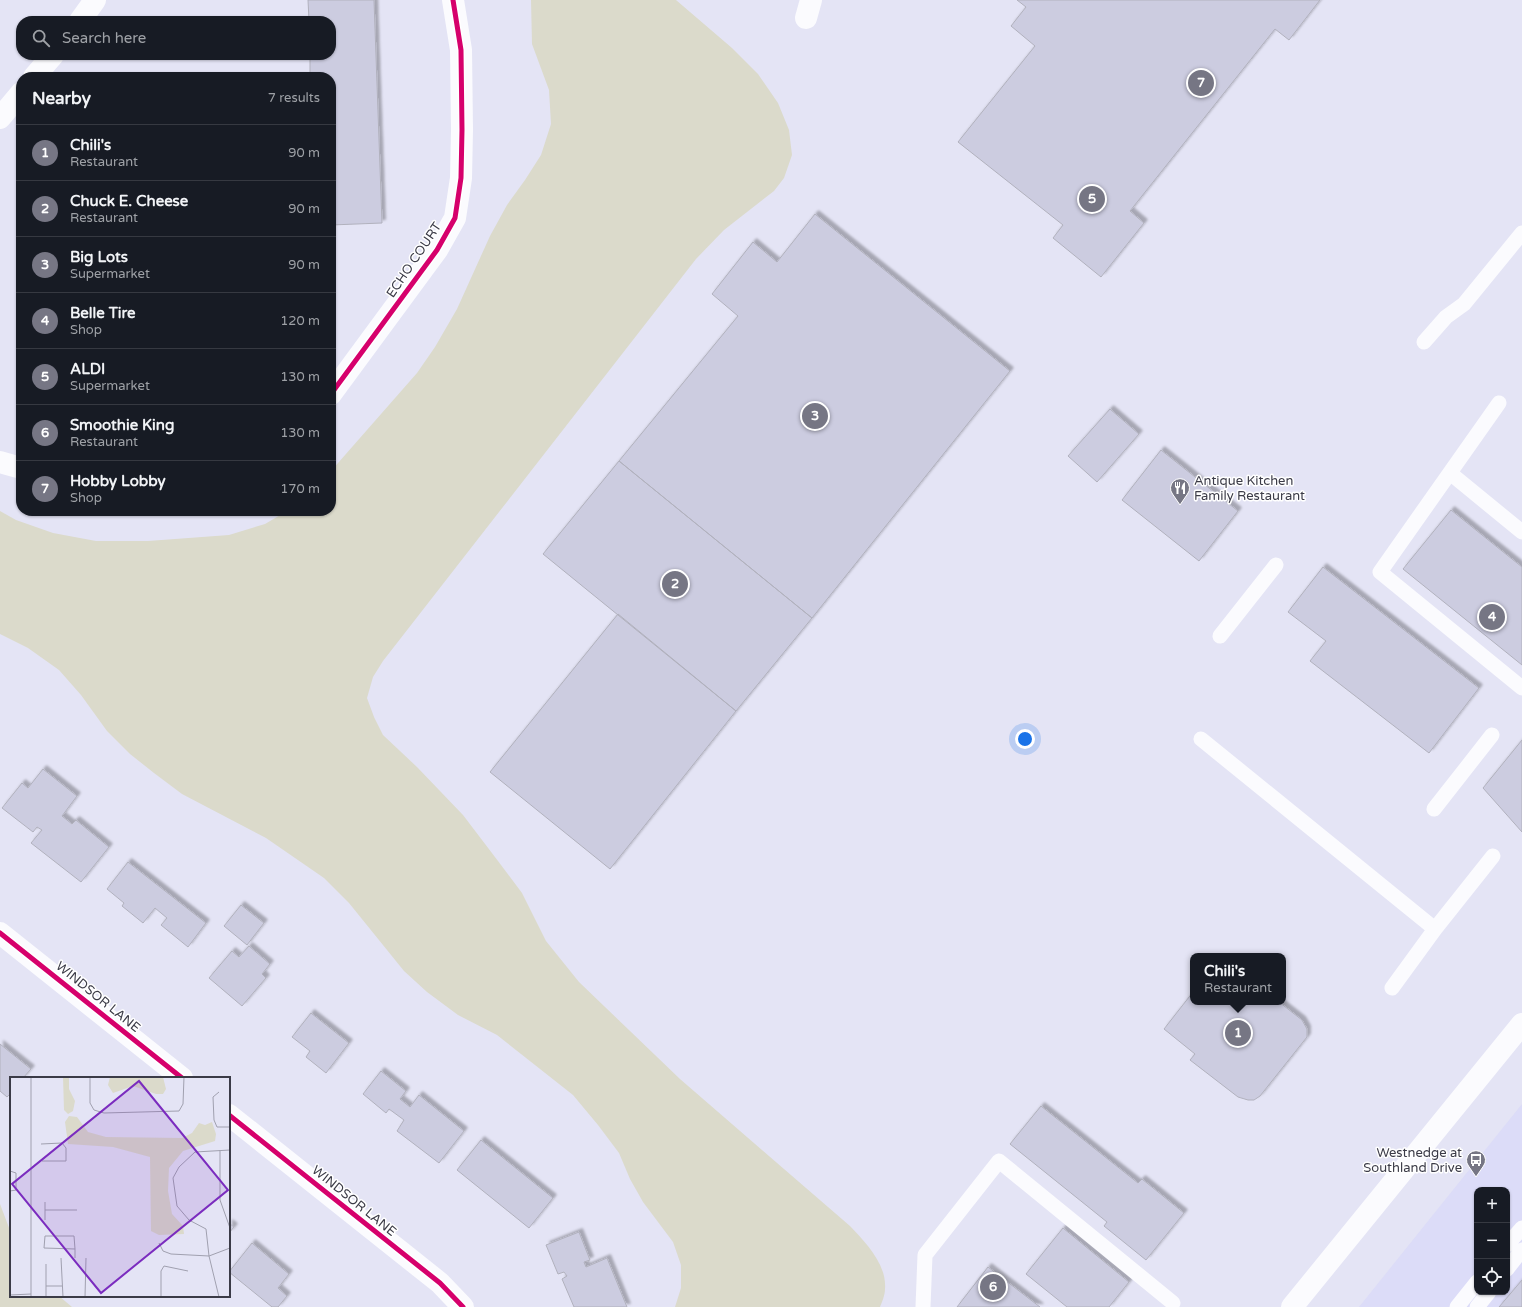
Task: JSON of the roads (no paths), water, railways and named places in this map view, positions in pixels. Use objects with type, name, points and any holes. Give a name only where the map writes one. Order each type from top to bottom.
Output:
[{"type":"street","points":[[84,16],[95,0]]},
{"type":"street","name":"ECHO COURT","points":[[336,387],[437,250],[455,218],[461,178],[462,130],[461,50],[453,0]]},
{"type":"street","points":[[38,72],[48,60]]},
{"type":"street","points":[[0,118],[16,99]]},
{"type":"street","points":[[0,462],[16,467]]},
{"type":"street","name":"WINDSOR LANE","points":[[0,933],[181,1077]]},
{"type":"street","points":[[1292,1307],[1522,1024]]},
{"type":"street","name":"WINDSOR LANE","points":[[230,1116],[440,1283],[463,1307]]},
{"type":"lane","points":[[1424,342],[1446,316],[1464,304],[1522,233]]},
{"type":"lane","points":[[1499,402],[1380,572],[1522,688]]},
{"type":"lane","points":[[1450,473],[1522,532]]},
{"type":"lane","points":[[1220,636],[1276,565]]},
{"type":"lane","points":[[1434,809],[1492,735]]},
{"type":"lane","points":[[1201,739],[1435,929]]},
{"type":"lane","points":[[1392,988],[1435,929],[1493,856]]},
{"type":"lane","points":[[922,1307],[925,1255],[999,1161],[1173,1303]]},
{"type":"lane","points":[[1510,1242],[1522,1228]]},
{"type":"lane","points":[[1510,1265],[1522,1250]]},
{"type":"lane","points":[[1457,1307],[1474,1286]]},
{"type":"lane","points":[[1477,1307],[1487,1295]]},
{"type":"place","name":"Hobby Lobby","points":[[1201,83]]},
{"type":"place","name":"ALDI","points":[[1092,199]]},
{"type":"place","name":"Big Lots","points":[[815,416]]},
{"type":"place","name":"Antique Kitchen Family Restaurant","points":[[1180,505]]},
{"type":"place","name":"Chuck E. Cheese","points":[[675,584]]},
{"type":"place","name":"Belle Tire","points":[[1492,617]]},
{"type":"place","name":"Chili's","points":[[1238,1033]]},
{"type":"place","name":"Westnedge at Southland Drive","points":[[1476,1177]]},
{"type":"place","name":"Smoothie King","points":[[993,1287]]}]
